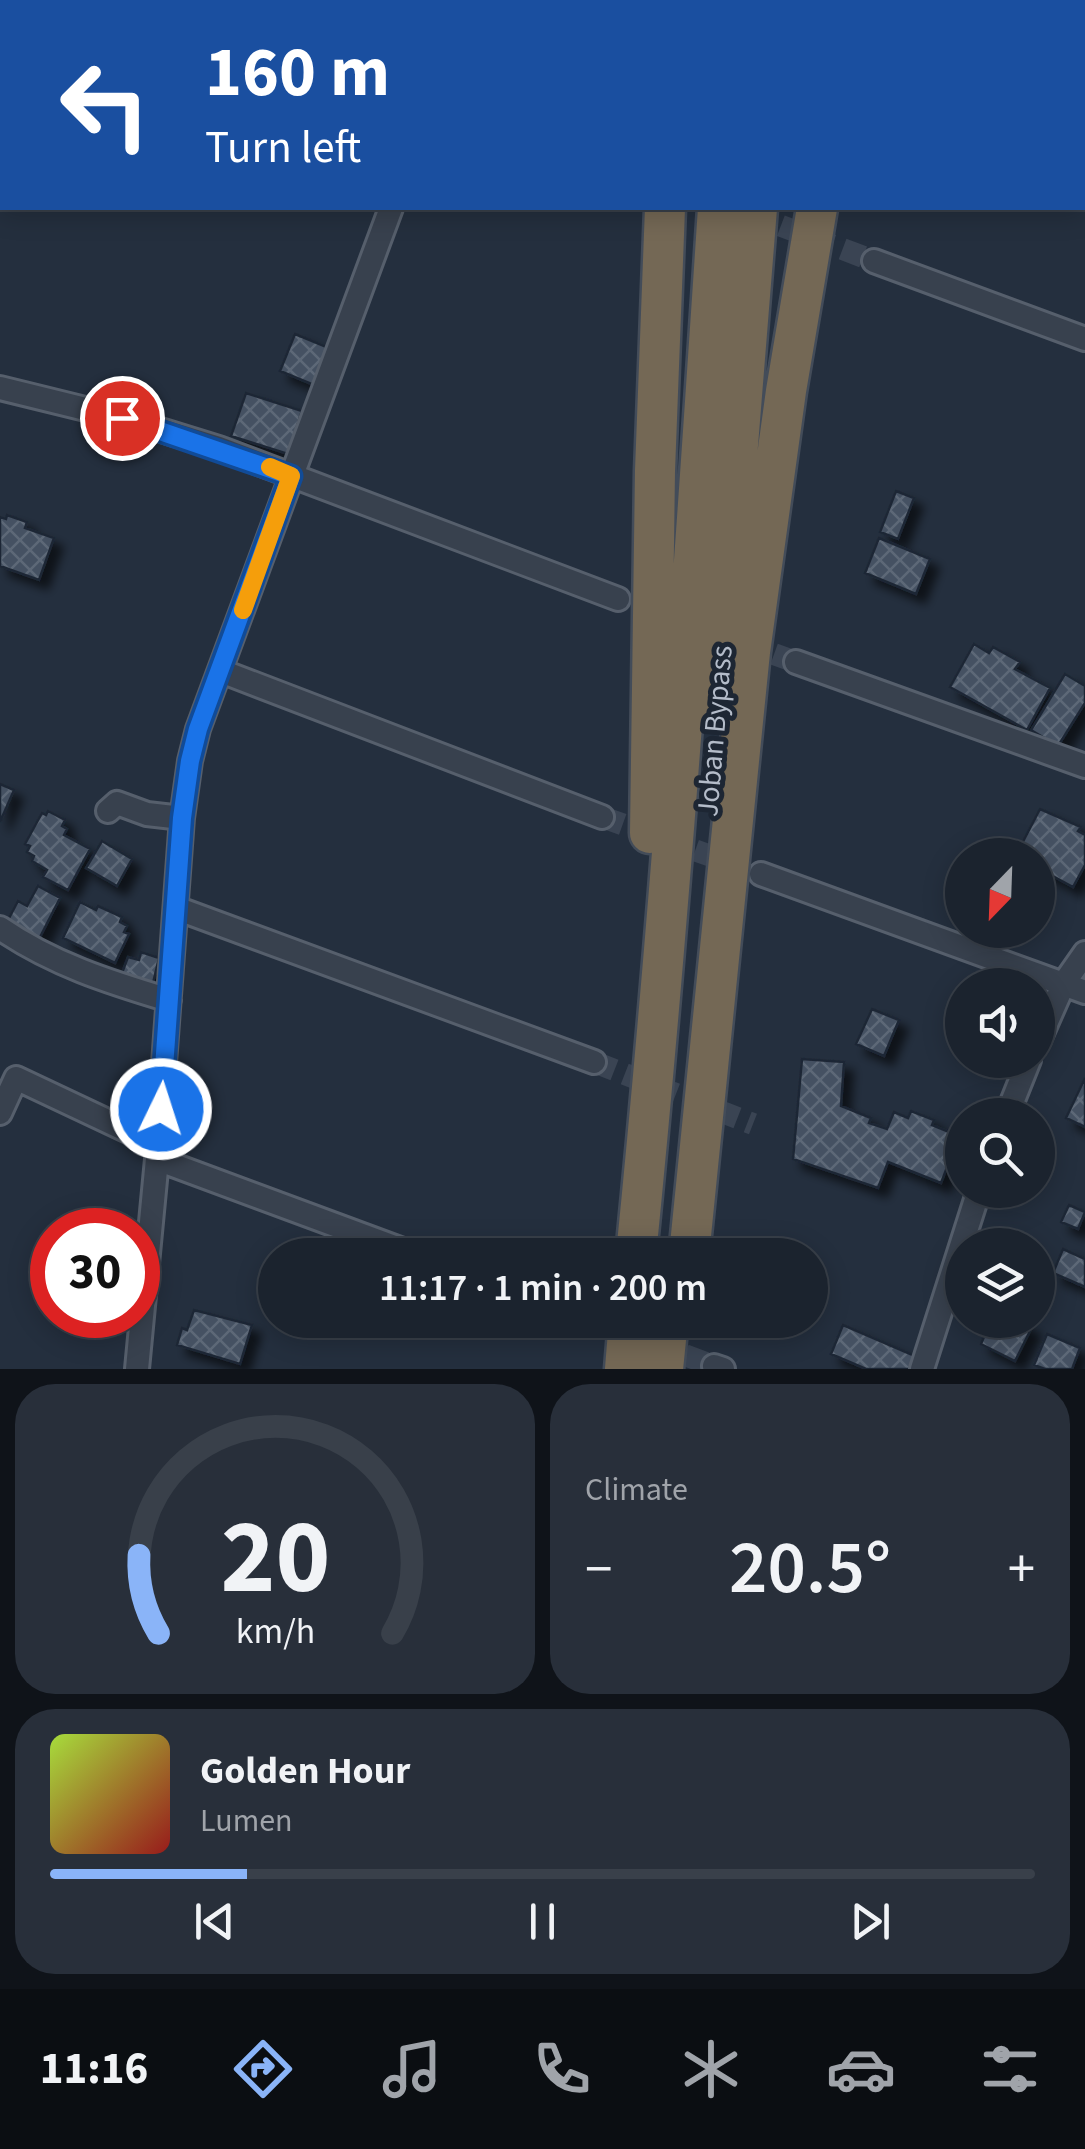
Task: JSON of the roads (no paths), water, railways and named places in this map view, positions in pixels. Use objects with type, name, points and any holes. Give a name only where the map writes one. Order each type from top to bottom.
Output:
[{"type":"highway","points":[[650,1122],[648,917],[655,471],[665,210]]},
{"type":"highway","name":"Joban Bypass","points":[[638,1238],[688,671],[718,210]]},
{"type":"highway","name":"Joban Bypass","points":[[673,1238],[757,210]]},
{"type":"highway","points":[[691,1238],[750,652],[816,210]]},
{"type":"highway","points":[[624,1369],[627,1338]]},
{"type":"street","points":[[137,1369],[182,818],[190,761],[198,729],[391,210]]},
{"type":"street","points":[[874,260],[1085,339]]},
{"type":"street","points":[[0,388],[122,418],[291,476],[618,599]]},
{"type":"street","points":[[796,662],[1085,766]]},
{"type":"street","points":[[221,671],[602,817]]},
{"type":"street","points":[[108,811],[117,804],[147,814],[182,818]]},
{"type":"street","points":[[761,874],[1074,987]]},
{"type":"street","points":[[176,908],[594,1062]]},
{"type":"street","points":[[0,928],[31,950],[90,976],[170,1000]]},
{"type":"street","points":[[1055,1016],[1074,987],[1085,953]]},
{"type":"street","points":[[0,1113],[16,1078],[157,1152],[373,1238]]},
{"type":"street","points":[[922,1369],[973,1208]]},
{"type":"tunnel","points":[[750,214],[874,261]]},
{"type":"tunnel","points":[[743,643],[796,662]]},
{"type":"tunnel","points":[[602,817],[739,866]]},
{"type":"tunnel","points":[[594,1062],[753,1124]]},
{"type":"tunnel","points":[[640,1338],[714,1366]]}]
